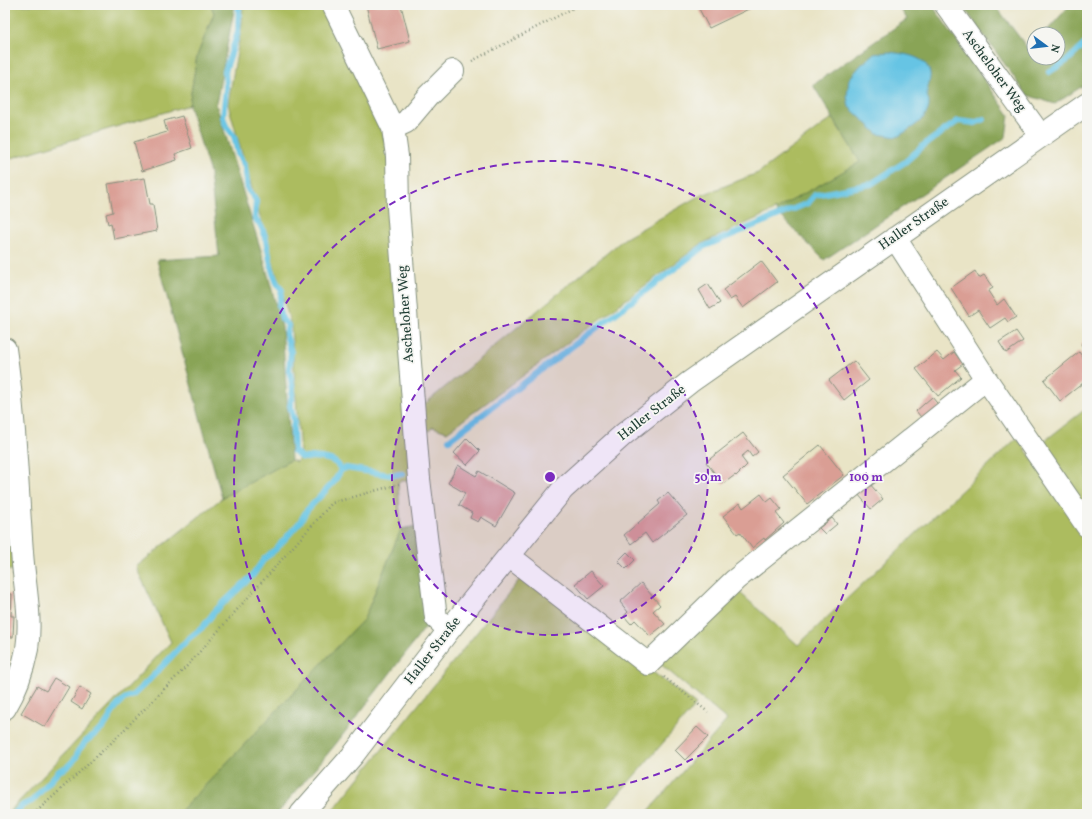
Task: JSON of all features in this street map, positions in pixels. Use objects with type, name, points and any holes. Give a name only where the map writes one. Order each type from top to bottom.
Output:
[{"type":"street","name":"Ascheloher Weg","points":[[333,5],[393,128],[419,479],[436,618],[449,630]]},
{"type":"street","name":"Ascheloher Weg","points":[[946,5],[1041,136]]},
{"type":"street","points":[[393,128],[406,122],[428,96],[454,71]]},
{"type":"street","name":"Haller Straße","points":[[301,814],[353,755],[449,630],[563,489],[624,434],[690,382],[1087,104]]},
{"type":"street","points":[[895,238],[986,379],[1087,526]]},
{"type":"street","points":[[5,349],[11,388],[23,569],[29,615],[27,648],[20,677],[5,708]]},
{"type":"street","points":[[508,556],[648,664],[735,580],[986,379]]},
{"type":"path","points":[[454,71],[579,5]]},
{"type":"path","points":[[34,814],[110,744],[187,666],[332,503],[419,479]]},
{"type":"path","points":[[648,664],[708,712]]},
{"type":"green space","points":[[5,5],[211,5],[214,13],[197,56],[189,105],[5,160]]},
{"type":"green space","points":[[211,5],[235,5],[216,104],[263,257],[282,327],[291,460],[222,498],[157,260],[219,256],[210,173],[189,105],[197,56],[214,13]]},
{"type":"green space","points":[[243,5],[325,5],[377,111],[389,158],[412,479],[398,482],[401,529],[364,619],[178,814],[7,814],[171,642],[136,567],[222,498],[291,460],[297,462],[300,454],[291,326],[228,104],[242,23]]},
{"type":"green space","points":[[898,5],[932,5],[1009,115],[1006,137],[824,260],[775,210],[860,162],[813,85],[907,19]]},
{"type":"green space","points":[[962,5],[995,5],[1026,46],[1026,66],[1066,66],[1066,26],[1051,26],[1070,5],[1087,5],[1087,83],[1055,104],[1027,95]]},
{"type":"green space","points":[[832,118],[861,162],[775,210],[701,244],[447,432],[433,427],[423,435],[421,407],[624,239],[697,197],[758,173]]},
{"type":"green space","points":[[5,406],[14,570],[5,570]]},
{"type":"green space","points":[[1087,408],[1087,517],[1038,446]]},
{"type":"green space","points":[[1017,438],[1087,534],[1087,814],[646,814],[727,720],[658,662],[739,592],[798,645]]},
{"type":"green space","points":[[417,526],[428,624],[335,745],[277,814],[178,814],[364,619],[401,529]]},
{"type":"green space","points":[[524,574],[696,705],[601,814],[330,814]]},
{"type":"water","points":[[889,52],[913,56],[919,59],[928,67],[930,73],[927,94],[929,103],[926,114],[918,123],[897,137],[878,134],[849,107],[847,96],[849,79],[861,65],[874,54]]},
{"type":"building","points":[[366,5],[401,5],[410,41],[377,49]]},
{"type":"building","points":[[697,5],[757,5],[709,28]]},
{"type":"building","points":[[182,116],[192,148],[175,154],[177,160],[142,171],[134,142],[167,132],[164,121]]},
{"type":"building","points":[[145,178],[150,204],[153,204],[157,231],[114,239],[111,223],[108,224],[106,214],[113,212],[108,184]]},
{"type":"building","points":[[761,261],[777,282],[743,308],[735,297],[730,300],[723,290]]},
{"type":"building","points":[[975,271],[979,278],[984,275],[993,288],[988,291],[997,305],[1004,299],[1016,317],[1008,322],[1005,318],[990,328],[978,310],[969,316],[951,288]]},
{"type":"building","points":[[708,284],[720,303],[710,309],[699,290]]},
{"type":"building","points":[[1016,331],[1023,341],[1006,353],[999,342]]},
{"type":"building","points":[[1087,340],[1087,352],[1081,344]]},
{"type":"building","points":[[937,352],[944,360],[954,352],[963,364],[955,370],[961,377],[938,396],[916,369]]},
{"type":"building","points":[[1079,352],[1087,363],[1087,380],[1060,401],[1044,380]]},
{"type":"building","points":[[854,361],[869,380],[844,400],[829,380]]},
{"type":"building","points":[[932,397],[941,408],[925,422],[916,411]]},
{"type":"building","points":[[743,433],[758,452],[752,457],[748,451],[741,457],[747,465],[736,476],[735,475],[723,484],[706,462]]},
{"type":"building","points":[[467,438],[480,451],[467,465],[454,453]]},
{"type":"building","points":[[820,445],[844,475],[807,504],[783,475]]},
{"type":"building","points":[[458,465],[476,476],[479,471],[515,493],[496,526],[481,517],[478,522],[470,518],[472,513],[459,505],[465,493],[448,483]]},
{"type":"building","points":[[869,483],[883,499],[871,509],[857,493]]},
{"type":"building","points":[[668,493],[687,515],[652,543],[645,533],[631,544],[624,535],[660,504],[658,501]]},
{"type":"building","points":[[761,494],[767,502],[772,498],[781,509],[776,513],[784,523],[765,540],[764,538],[752,548],[740,532],[737,534],[723,516],[740,503],[743,508]]},
{"type":"building","points":[[832,518],[837,524],[825,534],[819,528]]},
{"type":"building","points":[[627,552],[635,560],[626,569],[618,561]]},
{"type":"building","points":[[591,571],[604,586],[588,599],[575,584]]},
{"type":"building","points":[[641,583],[660,605],[653,611],[665,624],[650,636],[635,620],[631,624],[624,616],[628,612],[620,602]]},
{"type":"building","points":[[5,594],[12,594],[11,616],[14,616],[13,637],[5,637]]},
{"type":"building","points":[[54,678],[69,687],[45,727],[21,713],[37,686],[46,691]]},
{"type":"building","points":[[80,687],[91,694],[82,709],[71,702]]},
{"type":"building","points":[[697,727],[708,737],[685,760],[675,750]]},
{"type":"waterway","points":[[13,814],[23,805],[32,801],[59,771],[67,767],[76,758],[78,751],[85,742],[103,728],[117,706],[124,699],[133,695],[149,680],[188,639],[203,627],[215,611],[253,575],[264,559],[276,549],[300,522],[307,510],[334,482],[341,470],[336,463],[329,459],[311,457],[304,458],[294,451],[294,420],[290,406],[293,390],[289,369],[291,352],[286,334],[288,325],[282,319],[279,306],[282,290],[273,273],[264,233],[255,219],[256,200],[248,190],[245,166],[238,154],[234,136],[226,126],[223,117],[226,88],[225,71],[238,32],[239,5]]},
{"type":"waterway","points":[[1049,72],[1068,60],[1087,42]]},
{"type":"waterway","points":[[449,440],[703,247],[808,203],[815,195],[871,184],[905,162],[924,145],[958,121],[975,123],[984,119]]},
{"type":"waterway","points":[[341,470],[346,468],[390,475],[402,474]]}]
